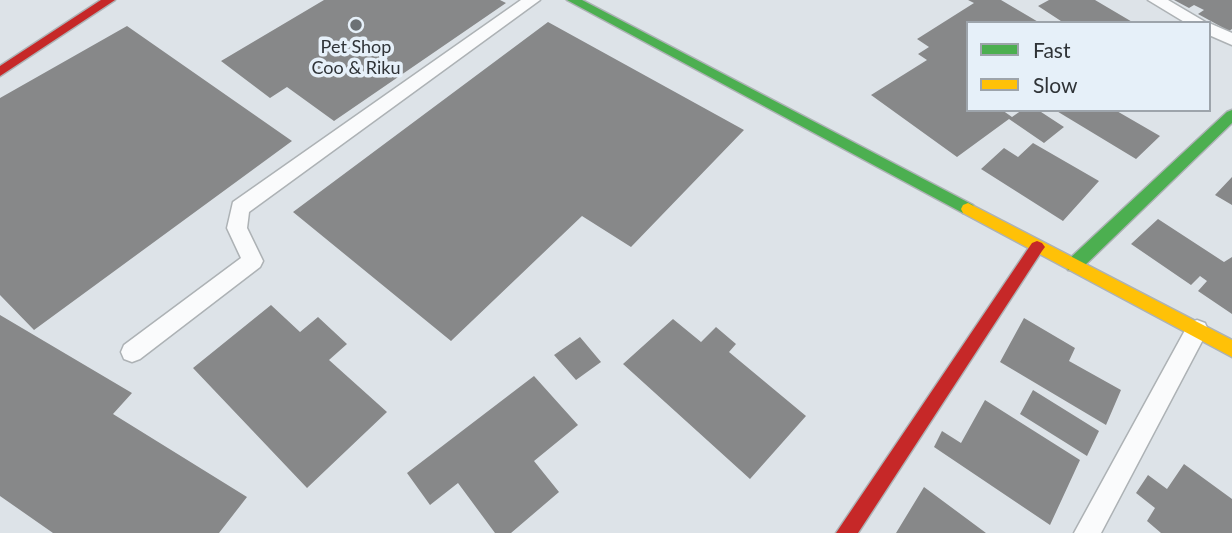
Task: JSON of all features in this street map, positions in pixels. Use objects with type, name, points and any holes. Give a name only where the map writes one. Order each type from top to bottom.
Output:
[{"type":"street","points":[[0,72],[109,0]]},
{"type":"street","points":[[573,0],[1232,349]]},
{"type":"street","points":[[1074,265],[1232,115]]},
{"type":"street","points":[[846,533],[1037,247]]},
{"type":"lane","points":[[132,352],[253,261],[237,228],[240,208],[532,0]]},
{"type":"lane","points":[[1156,0],[1195,21]]},
{"type":"lane","points":[[1211,29],[1232,40]]},
{"type":"lane","points":[[1087,533],[1197,330]]},
{"type":"building","points":[[324,0],[500,0],[506,3],[334,121],[287,87],[270,98],[221,61]]},
{"type":"building","points":[[968,0],[1001,0],[1037,21],[966,21],[966,112],[1005,112],[1012,117],[1019,112],[1041,112],[1064,127],[1044,143],[1009,119],[957,157],[871,95],[927,60],[918,54],[929,47],[917,39],[974,3]]},
{"type":"building","points":[[1049,0],[1095,0],[1131,21],[1061,21],[1038,6]]},
{"type":"building","points":[[1174,0],[1232,0],[1232,29],[1229,31],[1198,14],[1204,10],[1194,5],[1189,8]]},
{"type":"building","points":[[548,22],[744,130],[631,247],[582,216],[451,341],[293,212]]},
{"type":"building","points":[[127,26],[292,141],[34,330],[0,295],[0,98]]},
{"type":"building","points":[[1058,112],[1118,112],[1160,136],[1136,159]]},
{"type":"building","points":[[1033,143],[1099,181],[1063,221],[981,169],[1004,148],[1018,157]]},
{"type":"building","points":[[1232,177],[1232,205],[1215,195]]},
{"type":"building","points":[[1158,219],[1224,262],[1232,257],[1232,314],[1198,291],[1207,281],[1200,276],[1191,285],[1131,244]]},
{"type":"building","points":[[271,305],[300,332],[318,317],[347,344],[329,360],[387,412],[307,488],[193,368]]},
{"type":"building","points":[[0,315],[132,393],[113,414],[247,497],[219,533],[53,533],[0,496]]},
{"type":"building","points":[[1024,318],[1075,348],[1069,361],[1121,390],[1106,425],[1000,362]]},
{"type":"building","points":[[673,319],[701,342],[716,327],[736,344],[729,352],[806,416],[750,479],[623,364]]},
{"type":"building","points":[[580,337],[601,362],[576,380],[554,355]]},
{"type":"building","points":[[534,376],[578,425],[534,461],[559,492],[511,533],[495,533],[458,483],[430,505],[407,473]]},
{"type":"building","points":[[1033,390],[1099,431],[1087,456],[1020,414]]},
{"type":"building","points":[[985,400],[1080,460],[1050,525],[934,447],[942,431],[961,443]]},
{"type":"building","points":[[1184,464],[1232,499],[1232,533],[1161,533],[1147,521],[1155,508],[1136,493],[1148,475],[1167,489]]},
{"type":"building","points":[[924,487],[986,533],[896,533]]},
{"type":"traffic: fast","points":[[573,0],[968,209]]},
{"type":"traffic: fast","points":[[1074,265],[1232,115]]},
{"type":"traffic: slow","points":[[968,209],[1232,349]]},
{"type":"traffic: jam","points":[[0,72],[109,0]]},
{"type":"traffic: jam","points":[[846,533],[1037,247]]},
{"type":"place","name":"Pet Shop Coo & Riku","points":[[356,25]]}]
